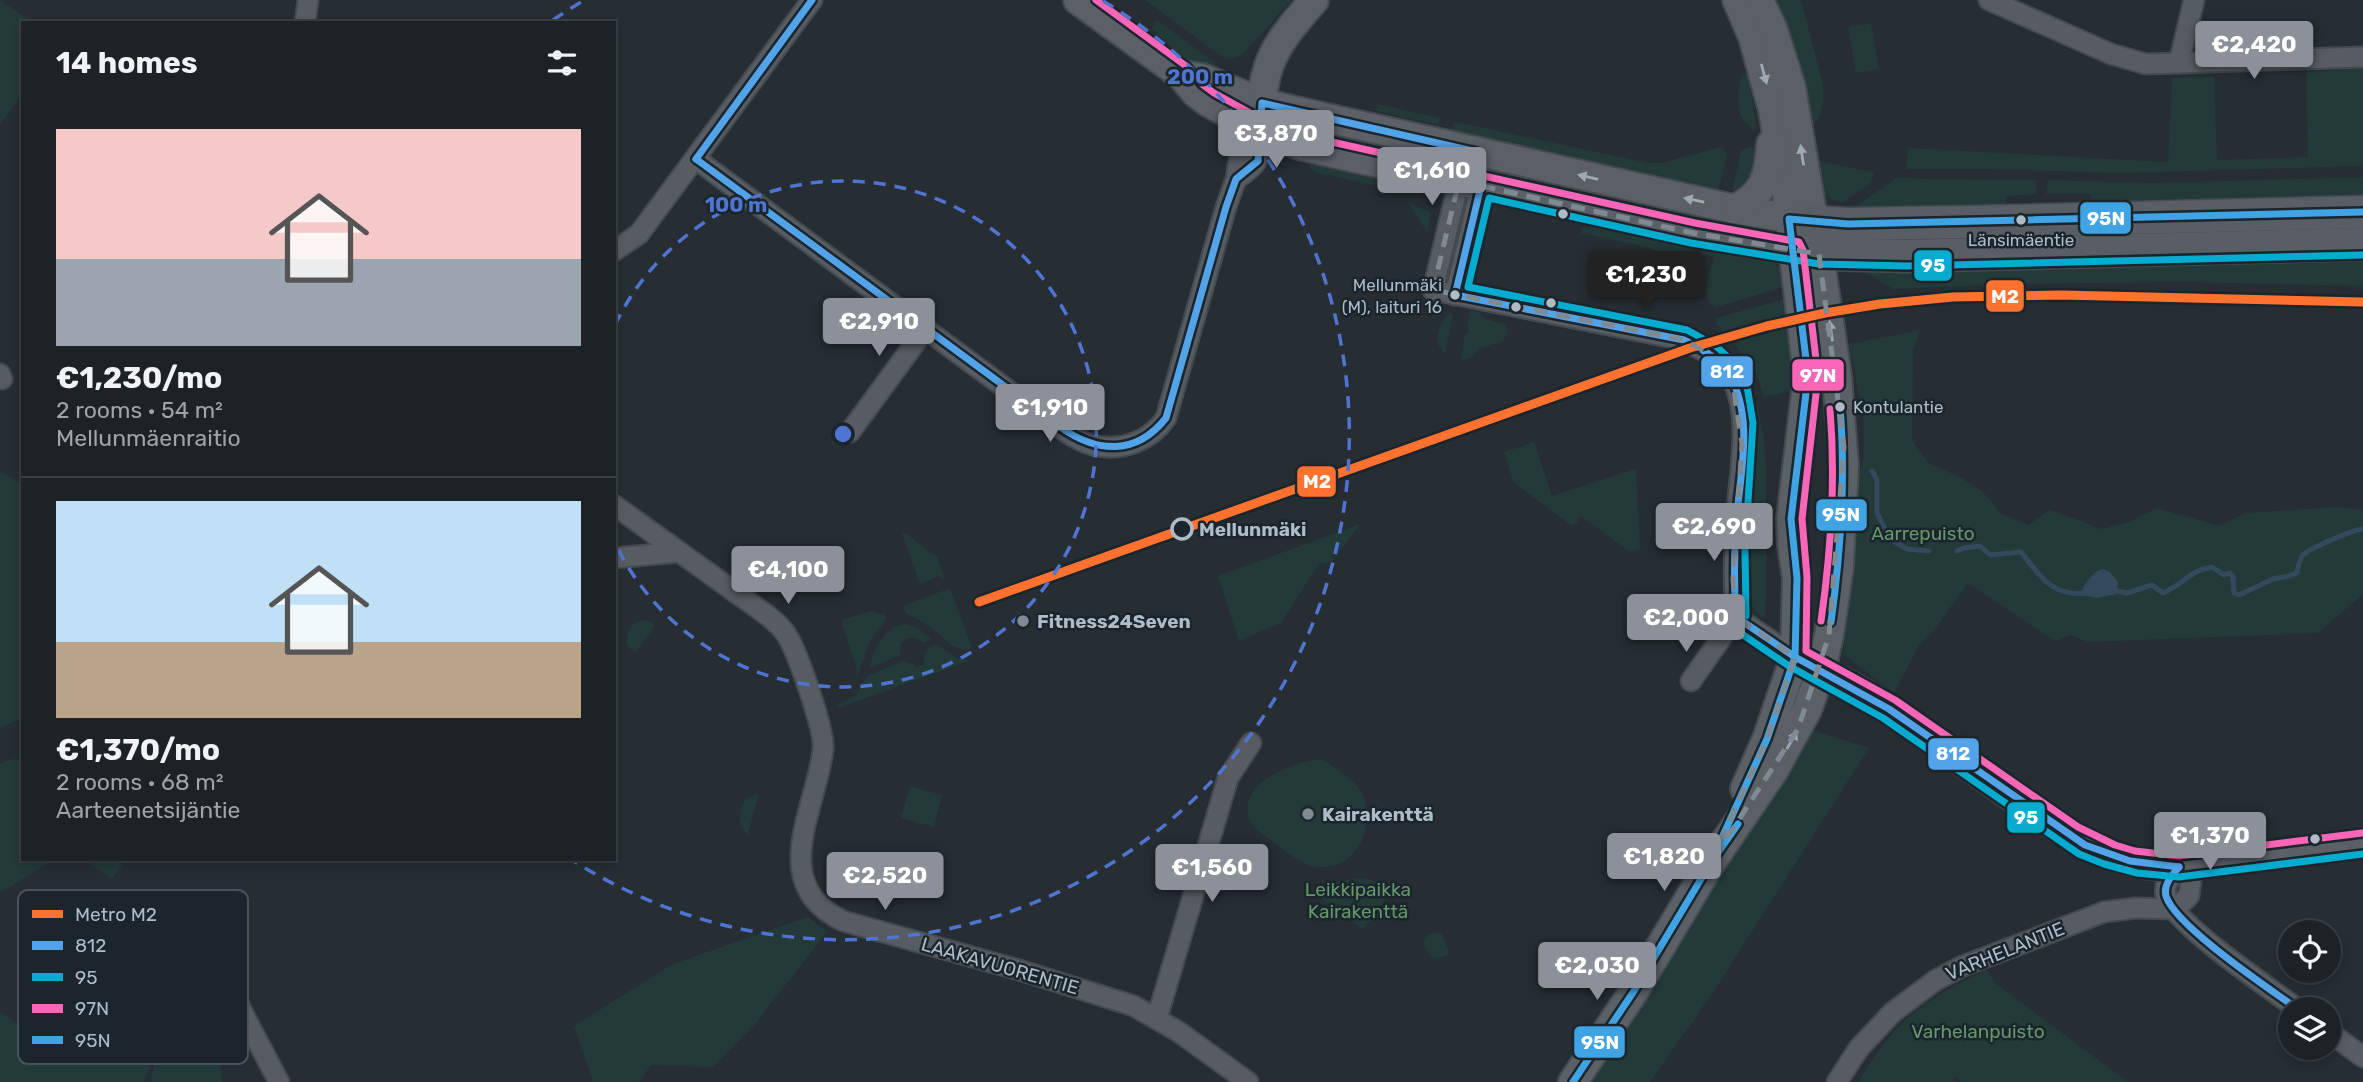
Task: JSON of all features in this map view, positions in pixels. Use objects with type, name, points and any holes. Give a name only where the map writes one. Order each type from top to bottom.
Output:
[{"type":"main road","points":[[1078,0],[1180,74],[1196,93],[1208,102],[1260,117],[1477,152],[1734,209],[1801,220],[1848,224],[2363,212]]},
{"type":"main road","points":[[1260,117],[1266,76],[1275,52],[1314,0]]},
{"type":"main road","points":[[1737,0],[1753,37],[1801,220]]},
{"type":"main road","points":[[1573,1082],[1634,991],[1710,864],[1780,760],[1807,710],[1821,671],[1829,635],[1839,567],[1844,447],[1837,376],[1806,252],[1791,87],[1773,30],[1759,0]]},
{"type":"main road","points":[[1734,209],[1749,202],[1763,185],[1768,172],[1773,110]]},
{"type":"main road","points":[[1260,117],[1302,146],[1693,233],[1806,252],[1908,257],[2363,244]]},
{"type":"main road","points":[[1710,864],[1768,739],[1795,657],[1797,578],[1791,519],[1808,376],[1806,252]]},
{"type":"main road","points":[[1795,657],[1889,709],[2085,845],[2107,854],[2140,863],[2179,867],[2363,842]]},
{"type":"street","points":[[304,21],[308,0]]},
{"type":"street","points":[[616,250],[639,234],[812,0]]},
{"type":"street","points":[[1989,0],[2129,60],[2146,64],[2363,57]]},
{"type":"street","points":[[2179,63],[2194,0]]},
{"type":"street","points":[[696,159],[1039,413],[1082,440],[1097,446],[1133,444],[1147,438],[1166,418],[1236,179],[1240,153],[1260,117]]},
{"type":"street","points":[[1455,295],[1477,152]]},
{"type":"street","points":[[1470,184],[1433,290],[1684,340],[1717,358],[1732,378],[1740,406],[1742,444],[1733,579],[1736,617],[1691,681]]},
{"type":"street","points":[[850,432],[926,328]]},
{"type":"street","name":"LAAKAVUORENTIE","points":[[616,506],[777,623],[789,638],[824,739],[822,759],[801,842],[800,858],[804,879],[821,907],[844,921],[1117,1000],[1157,1018],[1248,1082]]},
{"type":"street","points":[[616,558],[679,552]]},
{"type":"street","points":[[1736,617],[1795,657]]},
{"type":"street","points":[[1157,1018],[1228,778],[1251,743]]},
{"type":"street","points":[[2179,867],[2190,879],[2189,896],[2175,909],[2214,946],[2282,997]]},
{"type":"street","name":"VARHELANTIE","points":[[1837,1082],[1859,1048],[1893,1012],[1936,980],[1963,966],[2105,912],[2135,908],[2175,909]]},
{"type":"street","points":[[248,1022],[279,1082]]},
{"type":"street","points":[[2341,1041],[2363,1057]]},
{"type":"highlighted area","points":[[1459,181],[1693,233],[1819,254],[1844,447],[1829,635],[1798,729],[1710,864],[1767,739],[1795,657],[1736,617],[1733,579],[1742,444],[1732,378],[1717,358],[1684,340],[1433,290]]},
{"type":"green space","points":[[0,0],[30,21],[21,21],[21,96],[0,124]]},
{"type":"green space","points":[[1145,0],[1292,0],[1241,56],[1228,59]]},
{"type":"green space","points":[[1766,0],[1801,0],[1824,92],[1820,115],[1810,130],[1809,103],[1799,66]]},
{"type":"green space","points":[[1157,20],[1214,62],[1219,68],[1218,74],[1197,66],[1174,50],[1152,28]]},
{"type":"green space","points":[[1871,23],[1879,69],[1856,73],[1848,27]]},
{"type":"green space","points":[[2363,68],[2363,166],[2123,173],[1906,169],[1908,148],[2168,162],[2172,78],[2214,76],[2217,160],[2308,157],[2306,72]]},
{"type":"green space","points":[[1751,70],[1750,86],[1757,130],[1744,121],[1739,108],[1741,77]]},
{"type":"green space","points":[[1377,104],[1440,118],[1439,125],[1376,111]]},
{"type":"green space","points":[[1453,123],[1648,163],[1662,163],[1717,148],[1722,148],[1727,155],[1718,193],[1450,135]]},
{"type":"green space","points":[[1315,127],[1433,153],[1430,165],[1312,138]]},
{"type":"green space","points":[[1749,147],[1759,148],[1761,162],[1746,189],[1743,185],[1732,191],[1741,151]]},
{"type":"green space","points":[[1309,158],[1422,184],[1418,195],[1318,173],[1310,168]]},
{"type":"green space","points":[[1814,160],[1874,172],[1871,183],[1843,202],[1835,200],[1828,197],[1821,188]]},
{"type":"green space","points":[[1898,177],[2036,180],[2036,194],[2006,196],[2006,203],[1977,209],[1855,210],[1856,206]]},
{"type":"green space","points":[[2363,177],[2363,202],[2117,205],[2091,201],[2091,194],[2046,194],[2048,180],[2153,183]]},
{"type":"green space","points":[[1409,204],[1429,211],[1431,215],[1427,232]]},
{"type":"green space","points":[[1582,227],[1615,229],[1763,259],[1780,268],[1791,285],[1716,307],[1708,302],[1707,296],[1714,257],[1703,254],[1700,264],[1688,268],[1648,247],[1581,233]]},
{"type":"green space","points":[[2363,255],[2363,286],[2183,282],[1893,289],[1864,271]]},
{"type":"green space","points":[[1788,298],[1796,390],[1764,397],[1755,370],[1716,324],[1717,318]]},
{"type":"green space","points":[[1470,310],[1478,312],[1485,319],[1505,324],[1508,332],[1503,341],[1480,348],[1470,358],[1461,360],[1465,333],[1468,334]]},
{"type":"green space","points":[[1450,312],[1453,315],[1445,354],[1438,344],[1438,333]]},
{"type":"green space","name":"Aarrepuisto","points":[[1920,330],[1913,351],[1912,440],[1928,463],[1960,477],[1982,491],[2002,514],[2028,525],[2050,510],[2102,529],[2129,522],[2157,508],[2219,526],[2245,513],[2338,507],[2363,510],[2363,594],[2318,633],[2088,642],[2070,635],[2055,641],[1968,583],[1935,629],[1919,645],[1894,693],[1843,654],[1856,546],[1859,475],[1864,457],[1864,420],[1849,344]]},
{"type":"green space","points":[[1753,389],[1764,437],[1766,468],[1766,598],[1765,615],[1762,617],[1752,607],[1747,592],[1756,447],[1748,391]]},
{"type":"green space","points":[[1534,442],[1552,496],[1636,469],[1640,549],[1630,552],[1581,516],[1576,524],[1571,525],[1514,483],[1504,452]]},
{"type":"green space","points":[[0,471],[21,484],[21,719],[0,728]]},
{"type":"green space","points":[[1361,524],[1331,562],[1319,564],[1281,623],[1239,641],[1218,576]]},
{"type":"green space","points":[[901,530],[937,557],[943,580],[939,576],[920,584]]},
{"type":"green space","points":[[950,588],[972,648],[966,650],[952,646],[931,627],[906,613],[903,606]]},
{"type":"green space","points":[[872,611],[881,615],[884,613],[886,620],[871,639],[856,680],[857,669],[841,621]]},
{"type":"green space","points":[[643,620],[650,621],[655,626],[635,653],[627,645],[627,636],[632,626]]},
{"type":"green space","points":[[904,624],[916,627],[931,639],[924,643],[916,638],[907,638],[901,643],[900,655],[870,668],[881,640],[890,630]]},
{"type":"green space","points":[[936,644],[957,658],[972,660],[838,708],[837,706],[856,695],[868,676],[902,661],[913,664],[915,668],[925,664],[923,660],[928,648]]},
{"type":"green space","points":[[1805,728],[1869,748],[1714,991],[1650,1082],[1589,1082]]},
{"type":"green space","points":[[12,759],[21,760],[21,861],[52,861],[0,893],[0,764]]},
{"type":"green space","name":"Kairakenttä","points":[[1323,759],[1357,786],[1365,802],[1367,815],[1366,829],[1355,852],[1345,861],[1333,866],[1319,867],[1297,859],[1260,833],[1252,824],[1247,810],[1249,798],[1268,778],[1297,764]]},
{"type":"green space","points":[[910,786],[942,795],[934,827],[901,818]]},
{"type":"green space","points":[[759,793],[748,835],[740,822],[740,813],[746,798]]},
{"type":"green space","points":[[87,861],[126,861],[112,879]]},
{"type":"green space","name":"Leikkipaikka Kairakenttä","points":[[1360,878],[1371,880],[1391,892],[1363,929],[1312,892],[1317,885]]},
{"type":"green space","points":[[808,917],[827,932],[755,1024],[713,1067],[651,1065],[639,1082],[593,1082],[574,1026],[673,964]]},
{"type":"green space","points":[[1437,933],[1442,934],[1449,952],[1448,955],[1434,959],[1425,947],[1424,939]]},
{"type":"green space","name":"Varhelanpuisto","points":[[1987,970],[1994,982],[2128,1082],[1961,1082],[1956,1076],[1953,1082],[1859,1082],[1885,1043],[1909,1017],[1937,996]]},
{"type":"green space","points":[[0,1012],[18,1025],[18,1064],[151,1064],[144,1082],[0,1082]]},
{"type":"green space","points":[[155,1064],[220,1064],[223,1082],[151,1082]]},
{"type":"water","points":[[2102,569],[2109,571],[2118,582],[2116,594],[2097,598],[2081,595],[2088,580]]},
{"type":"waterway","points":[[1872,471],[1877,480],[1877,513],[1890,539],[1907,549],[1929,551]]},
{"type":"waterway","points":[[2112,590],[2127,593],[2152,585],[2163,593],[2192,574],[2212,567],[2224,575],[2230,573],[2233,577],[2234,593],[2239,595],[2273,579],[2297,573],[2300,560],[2306,553],[2331,540],[2363,529]]},
{"type":"waterway","points":[[1957,551],[1980,546],[1990,555],[2021,552],[2041,577],[2055,588],[2064,592],[2085,593]]},
{"type":"metro line","name":"M2","points":[[979,602],[1690,348],[1825,313],[1880,304],[1953,297],[2062,295],[2363,302]]},
{"type":"transit line","name":"812","points":[[696,159],[812,0]]},
{"type":"transit line","name":"97N","points":[[1096,0],[1186,66],[1214,93],[1263,120],[1305,136],[1695,223],[1799,242],[1803,250],[1818,376],[1802,519],[1807,577],[1806,651],[1895,700],[2078,827],[2115,845],[2135,851],[2179,856],[2362,833]]},
{"type":"transit line","name":"812","points":[[696,159],[1060,427],[1088,442],[1116,446],[1142,439],[1166,418],[1236,179],[1258,161],[1262,103],[1477,152],[1481,186],[1455,295],[1684,340],[1716,359],[1730,376],[1738,393],[1744,430],[1735,537],[1736,617]]},
{"type":"transit line","name":"95","points":[[1746,616],[1745,550],[1753,423],[1747,386],[1734,363],[1716,346],[1687,330],[1468,287],[1489,198],[1691,243],[1819,264],[1907,266],[2363,255]]},
{"type":"transit line","name":"95N","points":[[1710,864],[1767,739],[1795,657],[1797,578],[1791,519],[1808,376],[1789,219],[1848,224],[2363,212]]},
{"type":"transit line","name":"95N","points":[[1831,622],[1842,514],[1840,407]]},
{"type":"transit line","name":"97N","points":[[1821,621],[1832,516],[1830,409]]},
{"type":"transit line","name":"812","points":[[1736,617],[1795,657],[1889,709],[2085,845],[2130,861],[2179,867]]},
{"type":"transit line","name":"95","points":[[1730,626],[1789,666],[1883,718],[2079,854],[2104,864],[2137,873],[2179,877],[2363,854]]},
{"type":"transit line","name":"95N","points":[[1573,1082],[1634,991],[1710,864],[1738,824]]},
{"type":"transit line","name":"812","points":[[2179,867],[2166,888],[2166,896],[2173,909],[2204,940],[2281,997]]},
{"type":"place","name":"Länsimäentie","points":[[2021,220]]},
{"type":"place","name":"Mellunmäki (M), laituri 16","points":[[1455,295]]},
{"type":"place","name":"Kontulantie","points":[[1840,407]]},
{"type":"place","name":"Mellunmäki","points":[[1182,529]]},
{"type":"place","name":"Fitness24Seven","points":[[1023,621]]},
{"type":"place","name":"Kairakenttä","points":[[1308,814]]}]
